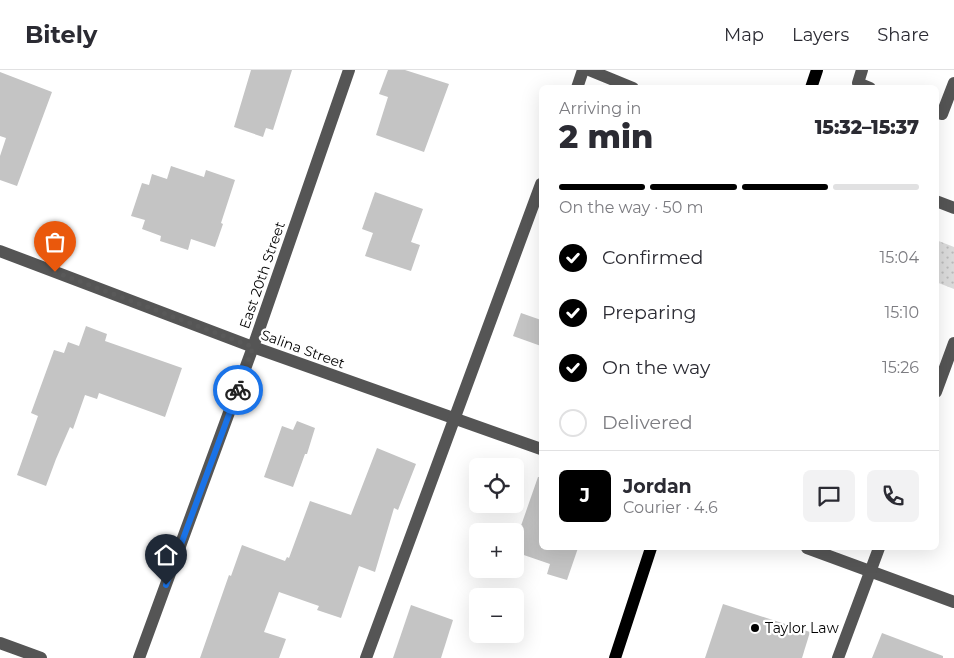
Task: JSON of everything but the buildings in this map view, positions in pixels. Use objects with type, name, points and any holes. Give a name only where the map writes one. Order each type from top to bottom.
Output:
[{"type":"main road","points":[[812,85],[817,70]]},
{"type":"main road","points":[[615,658],[651,550]]},
{"type":"street","name":"East 20th Street","points":[[139,658],[253,347],[349,70]]},
{"type":"street","points":[[578,85],[584,70]]},
{"type":"street","points":[[589,70],[626,85]]},
{"type":"street","points":[[862,70],[858,83],[863,85]]},
{"type":"street","points":[[939,113],[942,114],[954,83]]},
{"type":"street","points":[[366,658],[539,189]]},
{"type":"street","points":[[939,203],[954,208]]},
{"type":"street","name":"Salina Street","points":[[0,251],[253,347],[539,448]]},
{"type":"street","points":[[939,384],[954,343]]},
{"type":"street","points":[[812,550],[954,602]]},
{"type":"street","points":[[838,658],[878,550]]},
{"type":"street","points":[[0,643],[41,658]]},
{"type":"shaded area","points":[[939,241],[954,247],[954,289],[939,283]]},
{"type":"way so far","points":[[55,272],[253,347],[238,390]]},
{"type":"place","name":"Taylor Law","points":[[755,628]]},
{"type":"route","points":[[166,585],[238,390]]}]
